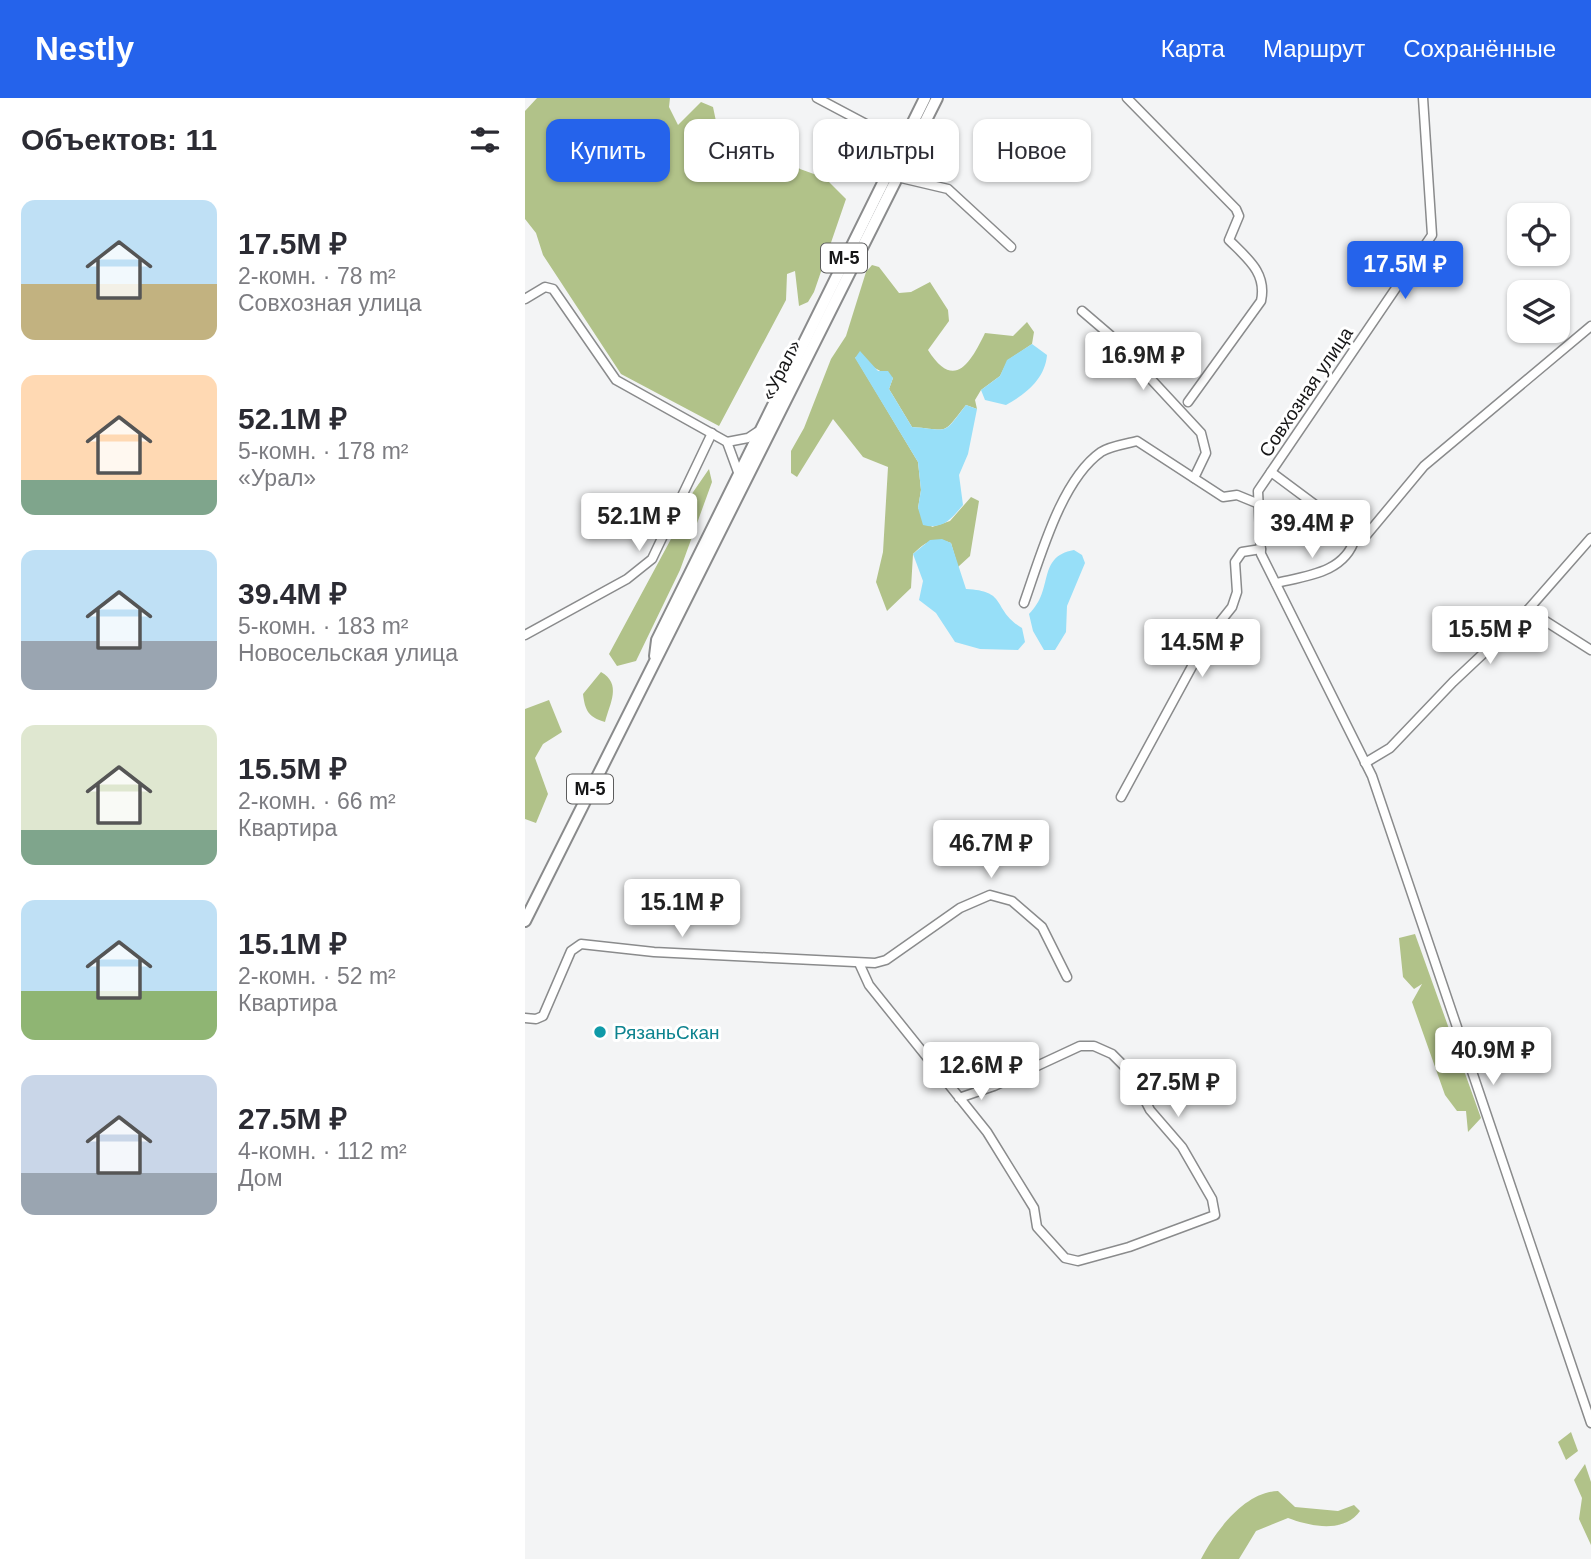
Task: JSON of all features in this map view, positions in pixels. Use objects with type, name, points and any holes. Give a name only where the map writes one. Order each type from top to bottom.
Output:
[{"type":"highway","name":"«Урал»","points":[[914,119],[925,98]]},
{"type":"highway","name":"«Урал»","points":[[927,119],[937,98]]},
{"type":"highway","name":"«Урал»","points":[[655,656],[657,640],[738,471],[883,182]]},
{"type":"highway","name":"«Урал»","points":[[525,921],[655,656],[666,643],[896,182]]},
{"type":"street","points":[[817,98],[857,119]]},
{"type":"street","points":[[1127,98],[1236,209],[1239,216],[1229,240],[1258,269],[1264,289],[1261,302],[1188,402]]},
{"type":"street","name":"Совхозная улица","points":[[1259,504],[1258,491],[1432,235],[1423,98]]},
{"type":"street","points":[[919,182],[948,189],[1011,247]]},
{"type":"street","points":[[525,299],[545,287],[553,289],[616,380],[727,442],[738,471]]},
{"type":"street","points":[[1082,311],[1109,335],[1201,433],[1206,453],[1194,478]]},
{"type":"street","points":[[1271,472],[1345,527],[1355,538],[1364,538],[1424,466],[1591,326]]},
{"type":"street","points":[[727,442],[748,438],[758,432]]},
{"type":"street","points":[[525,635],[627,579],[652,559],[712,433]]},
{"type":"street","points":[[1024,603],[1051,528],[1080,473],[1102,451],[1137,441],[1223,497],[1237,495],[1259,504],[1261,549],[1365,763],[1591,1423]]},
{"type":"street","points":[[1276,583],[1327,571],[1344,559],[1355,538]]},
{"type":"street","points":[[1365,763],[1389,748],[1528,610],[1591,538]]},
{"type":"street","points":[[1121,797],[1208,637],[1232,607],[1237,592],[1235,562],[1242,552],[1261,549]]},
{"type":"street","points":[[1528,610],[1591,650]]},
{"type":"street","points":[[525,1018],[536,1019],[543,1016],[571,951],[581,944],[641,951],[859,963],[886,960],[960,908],[990,895],[1012,901],[1042,927],[1067,977]]},
{"type":"street","points":[[859,963],[869,985],[959,1098],[987,1132],[1034,1208],[1037,1227],[1065,1258],[1078,1261],[1192,1225],[1215,1215],[1216,1210],[1182,1147],[1170,1131],[1161,1126],[1131,1073],[1112,1054],[1088,1044],[969,1097],[959,1098]]},
{"type":"green space","points":[[537,98],[670,98],[669,107],[678,125],[684,119],[684,182],[799,182],[799,168],[813,174],[813,182],[829,182],[846,199],[814,292],[808,302],[799,306],[795,271],[787,274],[786,300],[719,426],[621,374],[543,255],[536,233],[525,219],[525,111]]},
{"type":"green space","points":[[701,102],[713,107],[716,119],[684,119]]},
{"type":"green space","points":[[872,265],[879,267],[899,293],[911,292],[930,282],[948,310],[949,321],[928,350],[946,369],[954,371],[967,363],[985,333],[1013,336],[1027,322],[1034,332],[1032,344],[1008,360],[1000,376],[981,390],[975,400],[977,409],[966,405],[948,426],[940,430],[912,427],[889,389],[893,378],[855,357],[918,462],[921,490],[918,508],[932,527],[950,521],[971,497],[979,501],[970,556],[958,567],[951,543],[935,540],[922,546],[913,554],[911,588],[887,611],[876,582],[883,552],[888,467],[863,457],[833,419],[797,477],[791,473],[791,451],[804,428],[831,359],[846,336],[866,272]]},
{"type":"green space","points":[[709,469],[712,482],[680,570],[636,661],[617,666],[609,654],[671,539],[689,498]]},
{"type":"green space","points":[[601,672],[613,688],[605,722],[588,712],[583,694]]},
{"type":"green space","points":[[549,700],[562,732],[543,744],[535,758],[548,794],[536,823],[525,819],[525,709]]},
{"type":"green space","points":[[1415,934],[1481,1118],[1468,1132],[1466,1111],[1457,1111],[1445,1095],[1412,1002],[1422,984],[1414,989],[1403,977],[1399,938]]},
{"type":"green space","points":[[1571,1432],[1578,1451],[1566,1460],[1558,1442]]},
{"type":"green space","points":[[1585,1464],[1591,1482],[1591,1545],[1579,1519],[1582,1498],[1574,1480]]},
{"type":"green space","points":[[1278,1491],[1295,1507],[1338,1511],[1354,1505],[1360,1511],[1345,1523],[1326,1526],[1306,1524],[1288,1518],[1256,1531],[1239,1559],[1201,1559],[1214,1537],[1242,1506],[1266,1493]]},
{"type":"water","points":[[1032,344],[1047,355],[1043,371],[1033,385],[1006,405],[985,400],[981,390],[1000,376],[1007,360]]},
{"type":"water","points":[[860,351],[878,371],[888,371],[893,378],[889,389],[912,427],[945,429],[966,405],[977,409],[968,454],[959,475],[963,505],[941,525],[923,525],[918,508],[921,490],[918,462],[855,358]]},
{"type":"water","points":[[942,539],[951,543],[966,589],[989,593],[1012,621],[1022,628],[1025,642],[1018,650],[980,649],[955,642],[936,613],[919,600],[923,581],[913,554],[930,540]]},
{"type":"water","points":[[1074,550],[1082,555],[1085,563],[1067,606],[1066,632],[1055,650],[1044,650],[1033,631],[1029,614],[1042,594],[1055,559]]},
{"type":"place","name":"РязаньСкан","points":[[600,1032]]}]
